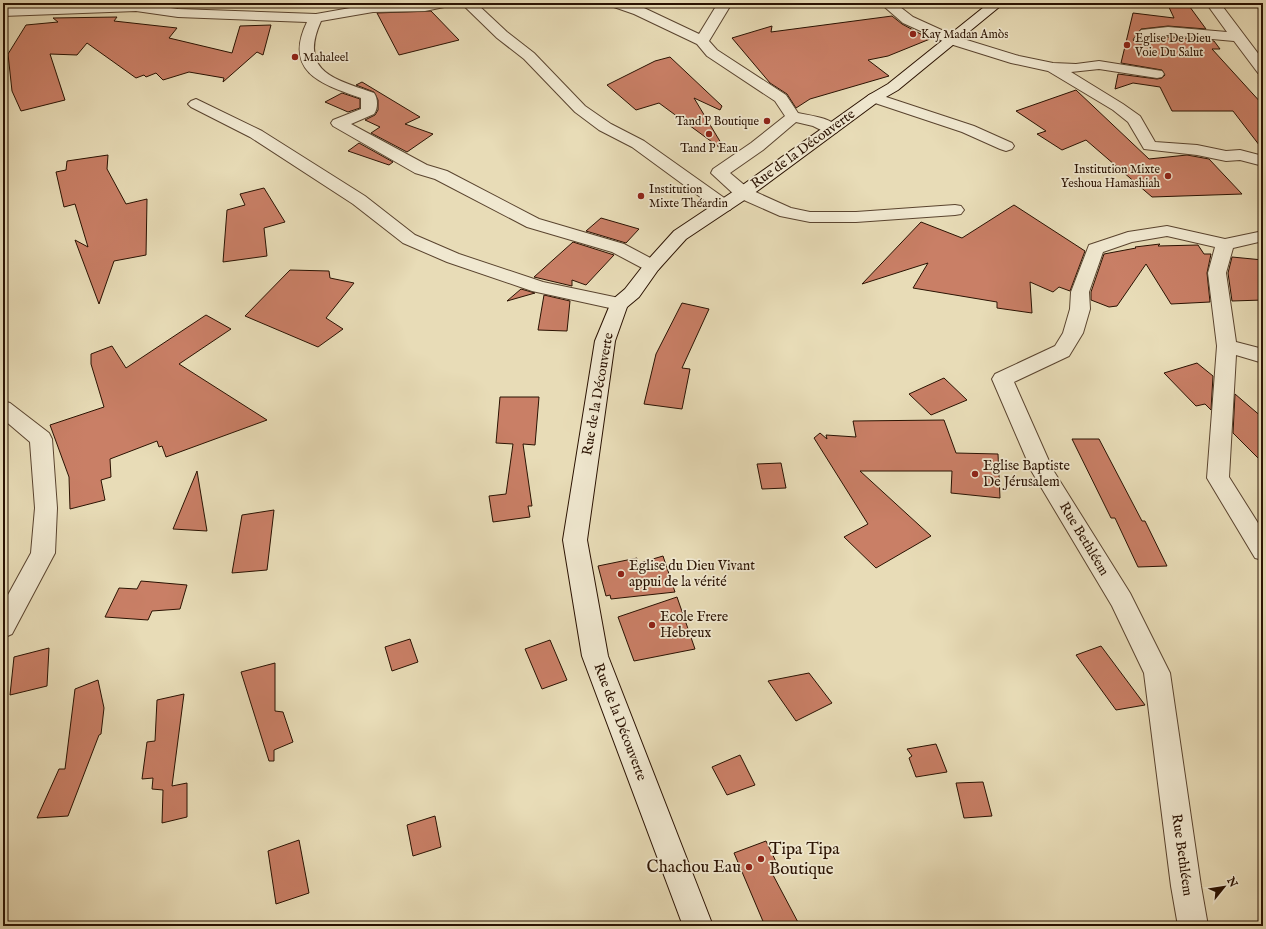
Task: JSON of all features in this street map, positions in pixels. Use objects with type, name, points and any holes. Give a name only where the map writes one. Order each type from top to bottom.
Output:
[{"type":"street","points":[[3,12],[136,7],[208,14],[316,18],[373,8],[425,7],[444,3]]},
{"type":"street","points":[[468,3],[502,35],[529,56],[580,109],[605,127],[638,144],[724,206]]},
{"type":"street","points":[[616,3],[639,11],[702,41],[712,54],[781,98],[793,117],[818,122],[831,129]]},
{"type":"street","points":[[702,41],[725,3]]},
{"type":"street","points":[[887,3],[908,20],[952,40],[1016,60],[1053,67],[1076,68],[1099,65],[1157,74]]},
{"type":"street","name":"Rue de la Découverte","points":[[698,926],[595,656],[575,540],[604,348],[619,304],[632,293],[652,266],[680,235],[743,194],[874,98],[893,87],[996,3]]},
{"type":"street","points":[[1213,3],[1260,62]]},
{"type":"street","points":[[316,18],[307,40],[306,57],[315,71],[328,81],[369,96],[368,111],[339,123],[421,169],[441,175],[533,223],[618,248],[652,266]]},
{"type":"street","points":[[1142,39],[1146,33],[1168,30],[1239,37]]},
{"type":"street","points":[[1053,67],[1118,107],[1134,119],[1150,146],[1197,150],[1226,156],[1240,155],[1263,161]]},
{"type":"street","points":[[874,98],[968,129],[1006,146]]},
{"type":"street","points":[[196,104],[256,134],[359,200],[409,239],[453,258],[539,287],[619,304]]},
{"type":"street","points":[[793,117],[780,129],[742,158],[719,173],[743,194],[786,212],[810,217],[856,217],[955,210]]},
{"type":"street","name":"Rue Bethléem","points":[[1193,926],[1186,886],[1157,673],[1121,600],[1043,472],[1002,379],[1062,351],[1073,333],[1080,309],[1080,292],[1095,249],[1128,237],[1167,231],[1225,244],[1263,236]]},
{"type":"street","points":[[1225,244],[1217,273],[1227,346],[1218,478],[1263,552]]},
{"type":"street","points":[[1227,346],[1263,356]]},
{"type":"street","points":[[3,408],[41,439],[46,508],[43,553],[3,627]]},
{"type":"building","points":[[1167,3],[1187,3],[1206,29],[1168,26],[1141,29],[1133,40],[1140,44],[1146,43],[1151,38],[1168,37],[1214,41],[1220,49],[1212,49],[1263,105],[1263,150],[1233,111],[1172,111],[1160,87],[1133,83],[1115,89],[1118,74],[1157,79],[1162,78],[1165,75],[1162,70],[1121,63],[1133,13],[1174,18]]},
{"type":"building","points":[[431,11],[459,40],[399,55],[377,13]]},
{"type":"building","points":[[892,16],[902,24],[930,39],[888,56],[868,60],[889,76],[810,99],[796,108],[787,94],[770,83],[732,38],[772,26],[771,32]]},
{"type":"building","points":[[117,17],[114,21],[177,28],[169,38],[232,53],[240,26],[271,25],[263,55],[257,52],[223,82],[224,78],[189,72],[163,80],[156,73],[146,77],[144,75],[136,78],[87,43],[77,55],[50,54],[65,100],[21,111],[12,91],[8,54],[26,25],[58,22],[53,18]]},
{"type":"building","points":[[670,57],[722,106],[720,110],[694,98],[727,153],[659,103],[636,110],[607,85],[655,61]]},
{"type":"building","points":[[362,82],[420,117],[405,124],[433,134],[407,152],[371,133],[380,127],[365,120],[375,115],[378,110],[378,100],[374,92],[356,85]]},
{"type":"building","points":[[1076,90],[1149,159],[1187,155],[1209,159],[1242,194],[1152,197],[1086,140],[1062,150],[1037,134],[1046,131],[1016,111]]},
{"type":"building","points":[[342,93],[360,99],[360,108],[348,112],[325,102]]},
{"type":"building","points":[[359,143],[393,162],[389,165],[348,151]]},
{"type":"building","points":[[108,155],[107,169],[126,204],[147,199],[146,255],[114,261],[99,304],[75,240],[88,247],[75,204],[64,207],[56,172],[66,170],[67,161]]},
{"type":"building","points":[[264,188],[285,222],[264,228],[267,256],[223,262],[227,210],[245,205],[240,194]]},
{"type":"building","points":[[1014,205],[1085,251],[1070,291],[1059,287],[1053,292],[1030,282],[1032,313],[997,308],[997,302],[913,288],[928,263],[862,284],[921,222],[962,238]]},
{"type":"building","points":[[601,218],[639,229],[626,243],[586,231]]},
{"type":"building","points":[[573,242],[614,255],[586,285],[572,280],[572,286],[534,277]]},
{"type":"building","points":[[1160,244],[1158,246],[1198,245],[1204,254],[1211,254],[1207,273],[1210,302],[1171,304],[1146,264],[1117,306],[1109,307],[1091,300],[1091,292],[1104,254],[1136,248],[1135,247]]},
{"type":"building","points":[[1232,257],[1263,260],[1263,300],[1232,301],[1228,273]]},
{"type":"building","points":[[290,270],[329,271],[330,278],[354,283],[326,318],[343,329],[318,347],[245,316]]},
{"type":"building","points":[[521,289],[535,293],[507,301]]},
{"type":"building","points":[[544,295],[570,301],[567,331],[538,330]]},
{"type":"building","points":[[682,303],[709,309],[682,368],[690,369],[682,409],[644,404],[656,354]]},
{"type":"building","points":[[206,315],[231,329],[179,364],[267,420],[166,457],[162,446],[159,447],[157,441],[110,459],[111,477],[101,480],[105,500],[70,509],[69,477],[50,425],[104,407],[91,364],[91,354],[112,346],[126,368]]},
{"type":"building","points":[[1197,363],[1213,376],[1211,410],[1205,404],[1196,406],[1164,373]]},
{"type":"building","points":[[944,378],[967,400],[931,415],[909,394]]},
{"type":"building","points":[[1235,394],[1263,418],[1263,463],[1233,433]]},
{"type":"building","points":[[500,397],[539,397],[535,445],[523,444],[532,506],[528,506],[530,517],[493,522],[489,496],[506,494],[513,444],[496,443]]},
{"type":"building","points":[[944,420],[956,453],[998,454],[1000,498],[951,493],[952,471],[860,471],[931,536],[876,568],[844,537],[868,524],[814,438],[820,433],[827,439],[826,435],[856,437],[853,421]]},
{"type":"building","points":[[1072,439],[1099,439],[1142,521],[1145,521],[1167,566],[1138,567],[1115,518],[1111,518]]},
{"type":"building","points":[[781,463],[786,488],[762,489],[757,464]]},
{"type":"building","points":[[197,471],[207,531],[173,529]]},
{"type":"building","points":[[274,510],[267,570],[232,573],[242,515]]},
{"type":"building","points":[[663,556],[675,592],[611,599],[610,595],[606,596],[598,566],[637,558],[636,564]]},
{"type":"building","points":[[141,581],[187,585],[180,609],[152,611],[148,620],[105,617],[119,588],[137,589]]},
{"type":"building","points":[[677,597],[695,649],[634,661],[618,617]]},
{"type":"building","points":[[410,639],[418,662],[392,671],[385,647]]},
{"type":"building","points":[[550,640],[567,680],[542,689],[525,649]]},
{"type":"building","points":[[1101,646],[1145,705],[1116,710],[1076,655]]},
{"type":"building","points":[[49,648],[47,686],[10,695],[14,657]]},
{"type":"building","points":[[275,663],[275,711],[283,712],[293,742],[274,750],[274,761],[269,761],[241,672]]},
{"type":"building","points":[[809,673],[832,703],[796,721],[768,681]]},
{"type":"building","points":[[98,680],[104,708],[101,734],[99,735],[68,816],[37,818],[59,769],[65,769],[75,689]]},
{"type":"building","points":[[184,694],[172,786],[187,783],[187,817],[162,823],[163,790],[152,789],[153,778],[142,779],[147,742],[155,741],[157,700]]},
{"type":"building","points":[[936,744],[947,772],[916,777],[909,758],[912,756],[907,749]]},
{"type":"building","points":[[740,755],[755,785],[727,795],[712,767]]},
{"type":"building","points":[[983,782],[992,816],[964,818],[956,783]]},
{"type":"building","points":[[435,816],[441,847],[413,856],[407,825]]},
{"type":"building","points":[[299,840],[309,893],[276,904],[268,851]]},
{"type":"building","points":[[766,841],[781,872],[773,875],[800,926],[765,926],[734,853]]},
{"type":"place","name":"Kay Madan Amòs","points":[[913,34]]},
{"type":"place","name":"Eglise De Dieu Voie Du Salut","points":[[1127,45]]},
{"type":"place","name":"Mahaleel","points":[[295,57]]},
{"type":"place","name":"Tand P Boutique","points":[[767,121]]},
{"type":"place","name":"Tand P Eau","points":[[709,134]]},
{"type":"place","name":"Institution Mixte Yeshoua Hamashiah","points":[[1168,176]]},
{"type":"place","name":"Institution Mixte Théardin","points":[[641,196]]},
{"type":"place","name":"Eglise Baptiste De Jérusalem","points":[[975,474]]},
{"type":"place","name":"Eglise du Dieu Vivant appui de la vérité","points":[[621,574]]},
{"type":"place","name":"Ecole Frere Hebreux","points":[[652,625]]},
{"type":"place","name":"Tipa Tipa Boutique","points":[[761,859]]},
{"type":"place","name":"Chachou Eau","points":[[749,867]]}]
